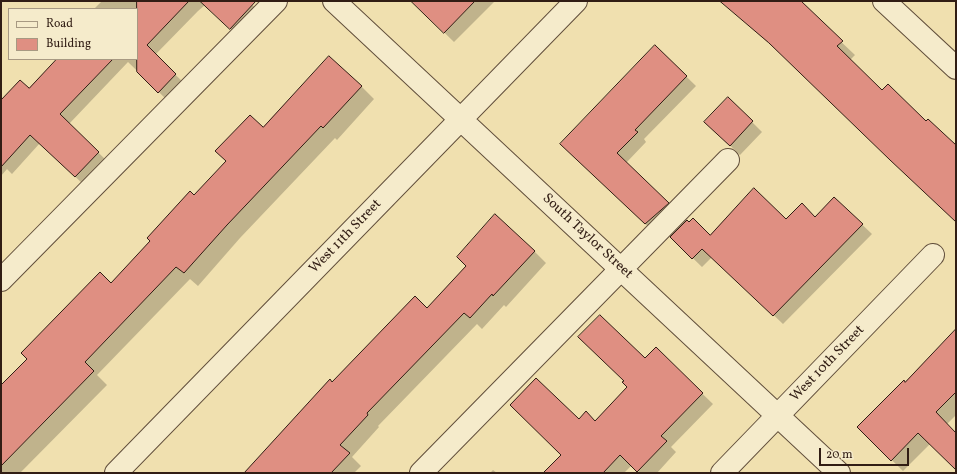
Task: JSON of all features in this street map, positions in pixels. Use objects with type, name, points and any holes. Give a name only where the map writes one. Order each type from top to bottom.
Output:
[{"type":"street","points":[[1,280],[276,1]]},
{"type":"street","name":"South Taylor Street","points":[[334,1],[839,473]]},
{"type":"street","name":"West 11th Street","points":[[116,473],[576,1]]},
{"type":"street","points":[[884,1],[956,68]]},
{"type":"street","points":[[421,473],[728,160]]},
{"type":"street","name":"West 10th Street","points":[[722,473],[933,256]]},
{"type":"building","points":[[137,1],[189,1],[147,45],[176,74],[158,93],[137,72]]},
{"type":"building","points":[[200,1],[256,1],[230,29]]},
{"type":"building","points":[[411,1],[475,1],[444,33]]},
{"type":"building","points":[[720,1],[801,1],[843,41],[837,46],[882,90],[888,84],[926,121],[928,119],[956,145],[956,222],[769,43]]},
{"type":"building","points":[[655,45],[687,76],[635,130],[638,132],[617,153],[669,203],[645,224],[560,144]]},
{"type":"building","points":[[329,56],[362,86],[323,128],[321,126],[227,225],[184,273],[176,267],[85,362],[94,371],[1,466],[1,385],[27,359],[21,353],[100,272],[111,283],[150,241],[147,238],[190,191],[194,195],[226,161],[215,151],[250,115],[263,127]]},
{"type":"building","points":[[56,60],[112,60],[60,114],[99,152],[75,177],[30,135],[1,167],[1,100],[20,80],[29,88]]},
{"type":"building","points":[[728,97],[753,121],[730,146],[704,122]]},
{"type":"building","points":[[754,188],[786,219],[802,203],[815,217],[834,197],[863,224],[773,316],[702,249],[692,259],[670,237],[687,220],[689,222],[693,218],[710,235]]},
{"type":"building","points":[[495,214],[535,251],[470,318],[464,313],[367,413],[368,415],[340,445],[350,453],[331,473],[244,473],[330,379],[332,382],[415,296],[427,308],[466,266],[457,257]]},
{"type":"building","points":[[600,315],[645,358],[656,347],[703,393],[661,436],[667,441],[637,472],[620,455],[603,473],[543,473],[561,455],[510,405],[536,378],[579,419],[586,411],[595,421],[627,387],[622,382],[624,381],[578,337]]},
{"type":"building","points":[[956,329],[956,392],[936,412],[956,433],[956,470],[918,433],[891,461],[857,427],[904,380],[905,382]]}]
